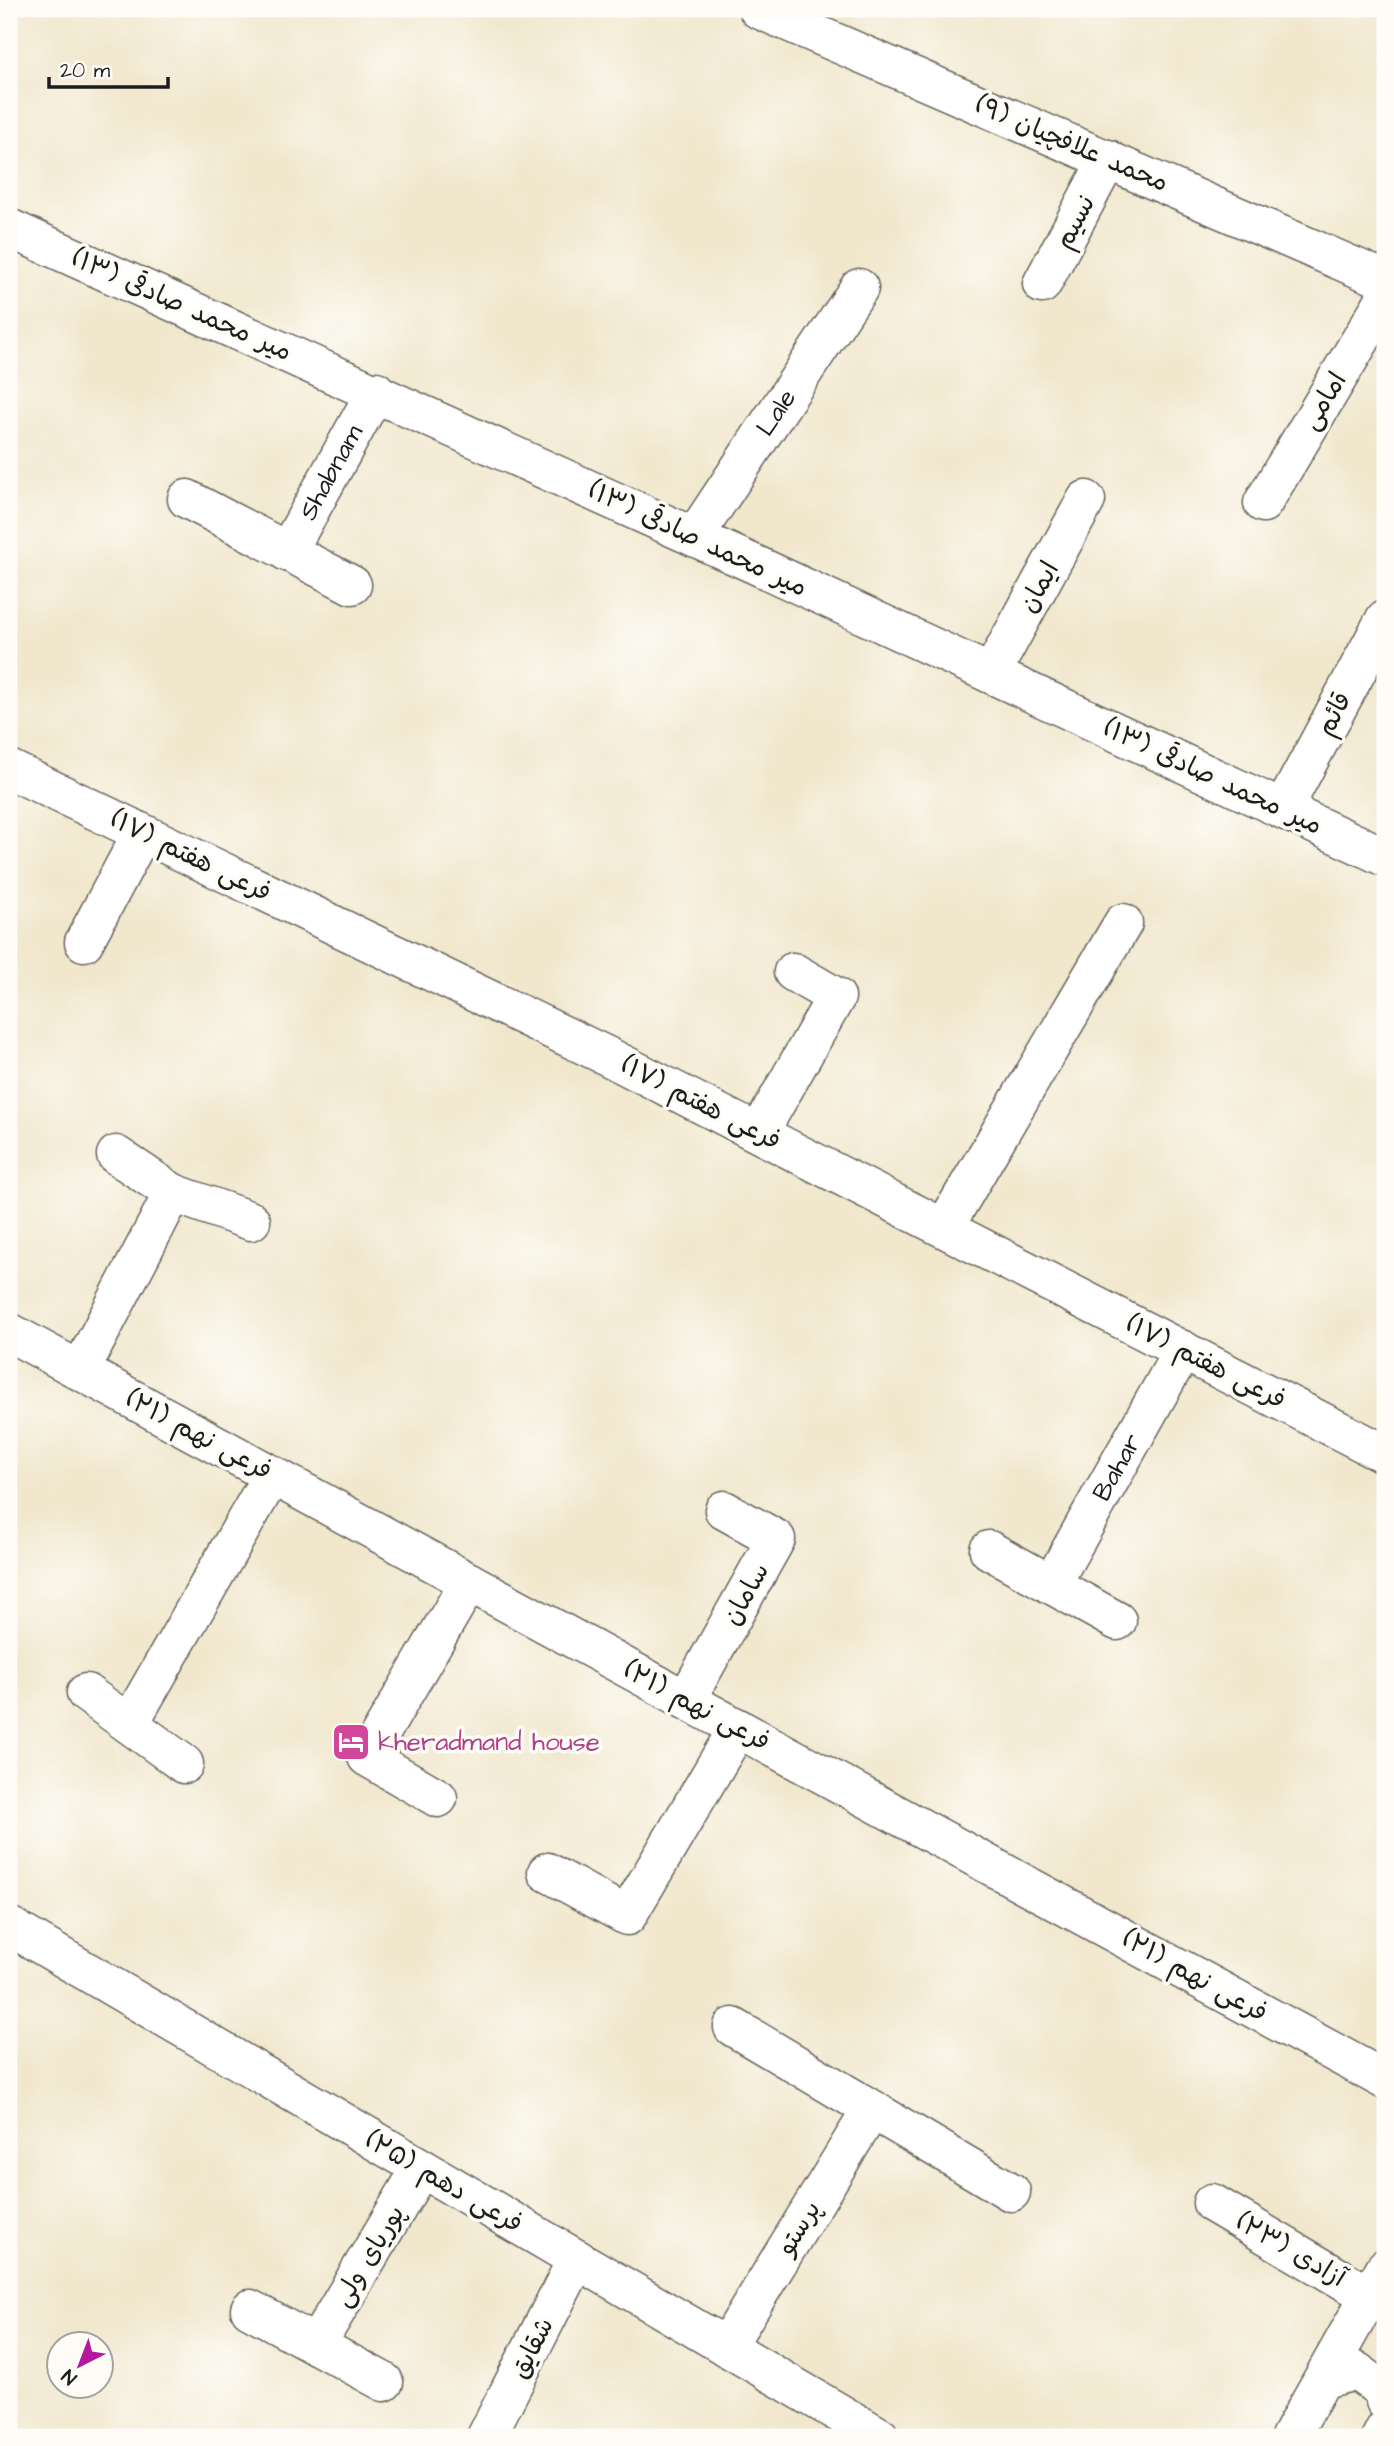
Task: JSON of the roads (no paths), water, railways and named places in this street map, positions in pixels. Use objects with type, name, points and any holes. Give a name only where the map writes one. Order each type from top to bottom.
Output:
[{"type":"street","name":"محمد علافچیان (۹)","points":[[758,9],[1385,279]]},
{"type":"street","name":"نسیم","points":[[1042,284],[1108,159]]},
{"type":"street","name":"میر محمد صادقی (۱۳)","points":[[9,228],[376,391],[1385,857]]},
{"type":"street","name":"Lale","points":[[694,537],[859,288]]},
{"type":"street","name":"امامی","points":[[1263,503],[1385,299]]},
{"type":"street","name":"Shabnam","points":[[287,552],[376,391]]},
{"type":"street","points":[[187,499],[352,585]]},
{"type":"street","name":"ایمان","points":[[991,674],[1086,500]]},
{"type":"street","name":"قائم","points":[[1283,809],[1385,620]]},
{"type":"street","name":"فرعی هفتم (۱۷)","points":[[9,769],[607,1056],[1385,1454]]},
{"type":"street","points":[[85,942],[142,833]]},
{"type":"street","points":[[944,1228],[1123,923]]},
{"type":"street","points":[[759,1133],[835,997],[793,972]]},
{"type":"street","points":[[116,1154],[173,1193],[251,1221]]},
{"type":"street","points":[[80,1371],[173,1193]]},
{"type":"street","name":"فرعی نهم (۲۱)","points":[[9,1332],[1385,2080]]},
{"type":"street","name":"Bahar","points":[[1051,1585],[1183,1350]]},
{"type":"street","points":[[129,1724],[272,1475]]},
{"type":"street","name":"سامان","points":[[686,1700],[776,1539],[724,1510]]},
{"type":"street","points":[[989,1550],[1117,1621]]},
{"type":"street","points":[[438,1798],[367,1757],[469,1582]]},
{"type":"street","points":[[86,1693],[184,1764]]},
{"type":"street","points":[[547,1872],[627,1916],[738,1728]]},
{"type":"street","name":"فرعی دهم (۲۵)","points":[[9,1926],[880,2437]]},
{"type":"street","points":[[733,2026],[1011,2192]]},
{"type":"street","name":"پرستو","points":[[726,2347],[872,2109]]},
{"type":"street","name":"پوریای ولی","points":[[316,2345],[421,2168]]},
{"type":"street","name":"آزادی (۲۳)","points":[[1212,2203],[1378,2282]]},
{"type":"street","name":"شقایق","points":[[486,2437],[577,2259]]},
{"type":"street","points":[[1290,2437],[1378,2282]]},
{"type":"street","points":[[250,2309],[384,2382]]},
{"type":"street","points":[[1323,2379],[1356,2371],[1384,2391],[1385,2401]]},
{"type":"street","points":[[1381,2437],[1385,2429]]},
{"type":"place","name":"kheradmand house","points":[[351,1742]]}]
